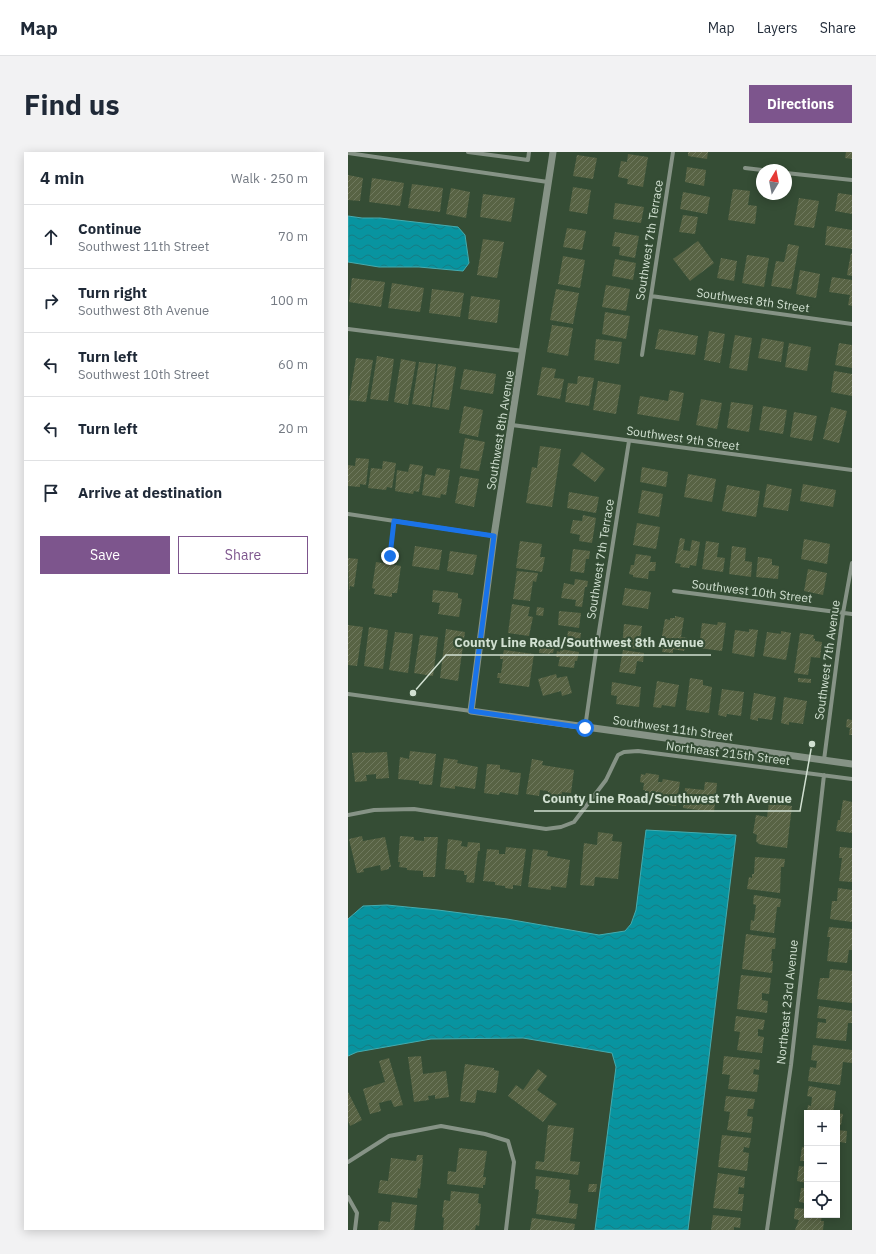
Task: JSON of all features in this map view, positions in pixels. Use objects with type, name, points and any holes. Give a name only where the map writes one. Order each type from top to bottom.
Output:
[{"type":"street","points":[[468,152],[528,160],[529,152]]},
{"type":"street","name":"Southwest 8th Avenue","points":[[471,711],[494,536],[553,152]]},
{"type":"street","name":"Southwest 7th Terrace","points":[[642,355],[673,152]]},
{"type":"street","points":[[348,153],[548,182]]},
{"type":"street","points":[[745,168],[756,169]]},
{"type":"street","points":[[792,174],[852,180]]},
{"type":"street","name":"Southwest 8th Street","points":[[651,296],[852,324]]},
{"type":"street","points":[[348,329],[523,351]]},
{"type":"street","name":"Southwest 9th Street","points":[[512,425],[852,470]]},
{"type":"street","name":"Southwest 7th Terrace","points":[[585,728],[598,636],[630,440]]},
{"type":"street","points":[[348,514],[494,536]]},
{"type":"street","name":"Southwest 7th Avenue","points":[[824,760],[843,613],[852,563]]},
{"type":"street","name":"Southwest 10th Street","points":[[674,591],[852,614]]},
{"type":"street","name":"Southwest 11th Street","points":[[348,694],[852,764]]},
{"type":"street","name":"Northeast 215th Street","points":[[348,815],[374,810],[414,809],[546,829],[561,827],[574,822],[606,780],[618,755],[624,752],[638,752],[852,779]]},
{"type":"street","name":"Northeast 23rd Avenue","points":[[767,1230],[791,1065],[824,775]]},
{"type":"street","points":[[348,1162],[389,1136],[441,1126],[485,1134],[508,1141],[514,1162],[506,1230]]},
{"type":"street","points":[[348,1197],[357,1213],[355,1230]]},
{"type":"lane","points":[[390,556],[394,521]]},
{"type":"water","points":[[348,216],[458,227],[465,235],[469,263],[463,271],[419,267],[379,267],[348,262]]},
{"type":"water","points":[[646,830],[736,835],[688,1230],[595,1230],[616,1067],[612,1053],[523,1038],[431,1039],[357,1052],[348,1056],[348,919],[363,906],[387,905],[507,919],[599,935],[625,931],[631,924],[636,910]]},
{"type":"building","points":[[688,152],[708,152],[707,159],[688,156]]},
{"type":"building","points":[[846,152],[852,152],[852,159],[845,158]]},
{"type":"building","points":[[628,154],[648,157],[643,187],[627,184],[628,179],[618,177],[621,161],[627,162]]},
{"type":"building","points":[[577,155],[597,158],[593,179],[573,176]]},
{"type":"building","points":[[687,167],[706,170],[704,186],[685,182]]},
{"type":"building","points":[[348,175],[363,178],[360,201],[348,200]]},
{"type":"building","points":[[372,178],[404,183],[400,206],[369,202]]},
{"type":"building","points":[[412,184],[443,188],[440,212],[408,208]]},
{"type":"building","points":[[573,187],[591,190],[587,214],[569,211]]},
{"type":"building","points":[[451,188],[470,192],[466,218],[446,214]]},
{"type":"building","points":[[733,189],[750,191],[748,205],[757,206],[755,224],[728,220]]},
{"type":"building","points":[[683,192],[710,197],[707,214],[680,209]]},
{"type":"building","points":[[838,193],[852,195],[852,214],[835,211]]},
{"type":"building","points":[[483,194],[515,198],[511,222],[480,217]]},
{"type":"building","points":[[799,198],[819,201],[814,228],[794,225]]},
{"type":"building","points":[[615,203],[644,207],[641,223],[613,219]]},
{"type":"building","points":[[683,215],[698,217],[695,234],[679,232]]},
{"type":"building","points":[[827,226],[852,230],[852,249],[825,245]]},
{"type":"building","points":[[567,228],[586,231],[582,250],[563,247]]},
{"type":"building","points":[[615,232],[639,236],[635,258],[619,255],[620,247],[612,246]]},
{"type":"building","points":[[483,239],[504,242],[497,278],[477,275]]},
{"type":"building","points":[[698,241],[714,263],[690,281],[673,259]]},
{"type":"building","points":[[788,244],[799,246],[791,289],[771,286],[776,261],[784,262]]},
{"type":"building","points":[[851,253],[852,254],[852,276],[847,275]]},
{"type":"building","points":[[747,255],[769,258],[764,287],[742,283]]},
{"type":"building","points":[[563,256],[585,260],[580,288],[558,284]]},
{"type":"building","points":[[721,258],[737,261],[734,281],[717,278]]},
{"type":"building","points":[[615,259],[636,263],[633,280],[612,276]]},
{"type":"building","points":[[800,270],[820,274],[816,298],[796,294]]},
{"type":"building","points":[[832,277],[852,280],[852,306],[848,305],[850,295],[829,292]]},
{"type":"building","points":[[352,278],[385,282],[381,307],[349,302]]},
{"type":"building","points":[[392,283],[424,288],[420,312],[388,308]]},
{"type":"building","points":[[606,285],[630,289],[626,311],[602,307]]},
{"type":"building","points":[[432,289],[464,293],[460,317],[429,313]]},
{"type":"building","points":[[556,289],[579,293],[573,324],[550,320]]},
{"type":"building","points":[[471,296],[500,300],[497,323],[468,319]]},
{"type":"building","points":[[605,312],[630,316],[626,339],[602,334]]},
{"type":"building","points":[[552,325],[573,328],[568,356],[547,352]]},
{"type":"building","points":[[659,329],[698,336],[695,355],[655,349]]},
{"type":"building","points":[[709,331],[725,334],[720,363],[704,360]]},
{"type":"building","points":[[735,335],[752,338],[747,371],[729,368]]},
{"type":"building","points":[[762,338],[784,342],[781,362],[758,358]]},
{"type":"building","points":[[596,339],[622,342],[619,364],[594,360]]},
{"type":"building","points":[[789,343],[811,347],[807,371],[785,367]]},
{"type":"building","points":[[839,343],[852,345],[852,368],[835,365]]},
{"type":"building","points":[[377,356],[394,359],[388,401],[370,399]]},
{"type":"building","points":[[356,358],[373,360],[366,402],[349,400]]},
{"type":"building","points":[[401,359],[416,362],[408,405],[394,402]]},
{"type":"building","points":[[419,362],[436,364],[430,407],[412,404]]},
{"type":"building","points":[[438,364],[456,367],[449,410],[432,407]]},
{"type":"building","points":[[542,367],[556,369],[554,378],[564,379],[560,399],[537,395]]},
{"type":"building","points":[[464,369],[496,374],[493,394],[460,389]]},
{"type":"building","points":[[834,371],[852,374],[852,396],[831,392]]},
{"type":"building","points":[[578,376],[594,378],[589,406],[565,402],[568,383],[577,384]]},
{"type":"building","points":[[598,381],[621,385],[616,414],[593,410]]},
{"type":"building","points":[[670,390],[684,393],[679,421],[637,414],[640,396],[668,401]]},
{"type":"building","points":[[701,399],[722,403],[717,429],[696,425]]},
{"type":"building","points":[[731,402],[753,405],[749,432],[727,428]]},
{"type":"building","points":[[464,406],[483,410],[478,437],[459,433]]},
{"type":"building","points":[[763,406],[787,410],[783,434],[759,430]]},
{"type":"building","points":[[831,407],[847,411],[839,443],[823,439]]},
{"type":"building","points":[[794,412],[817,416],[812,441],[790,437]]},
{"type":"building","points":[[465,438],[485,442],[479,471],[460,468]]},
{"type":"building","points":[[540,446],[561,449],[552,507],[526,503],[532,467],[537,468]]},
{"type":"building","points":[[582,452],[605,469],[595,482],[572,465]]},
{"type":"building","points":[[356,458],[369,459],[366,485],[360,484],[360,487],[348,486],[348,465],[355,466]]},
{"type":"building","points":[[383,461],[396,463],[392,488],[387,487],[386,490],[368,488],[371,468],[382,469]]},
{"type":"building","points":[[410,464],[423,466],[419,492],[414,491],[413,494],[395,491],[397,470],[408,472]]},
{"type":"building","points":[[642,467],[668,472],[666,487],[640,482]]},
{"type":"building","points":[[437,468],[450,470],[446,495],[441,494],[440,498],[422,495],[425,474],[435,476]]},
{"type":"building","points":[[688,474],[716,479],[712,502],[684,497]]},
{"type":"building","points":[[460,476],[479,479],[474,507],[455,503]]},
{"type":"building","points":[[767,484],[792,489],[788,511],[763,507]]},
{"type":"building","points":[[803,484],[836,490],[833,507],[800,501]]},
{"type":"building","points":[[727,485],[760,491],[756,517],[722,511]]},
{"type":"building","points":[[642,490],[663,494],[659,517],[638,513]]},
{"type":"building","points":[[569,492],[599,497],[596,513],[567,508]]},
{"type":"building","points":[[583,515],[596,518],[592,543],[579,541],[580,535],[570,533],[573,520],[582,521]]},
{"type":"building","points":[[637,523],[660,527],[656,549],[633,545]]},
{"type":"building","points":[[680,538],[685,539],[683,550],[690,551],[692,540],[700,542],[696,566],[690,565],[689,568],[680,567],[681,564],[675,563]]},
{"type":"building","points":[[804,539],[830,544],[827,564],[801,559]]},
{"type":"building","points":[[520,541],[542,544],[540,557],[545,557],[542,572],[516,568]]},
{"type":"building","points":[[706,541],[719,543],[717,557],[725,558],[723,572],[702,569]]},
{"type":"building","points":[[415,546],[442,550],[439,570],[412,566]]},
{"type":"building","points":[[732,546],[746,548],[745,561],[752,562],[751,577],[729,574]]},
{"type":"building","points":[[573,549],[590,551],[589,559],[586,559],[584,573],[570,571]]},
{"type":"building","points":[[450,551],[477,555],[473,575],[447,571]]},
{"type":"building","points":[[636,554],[651,556],[650,562],[656,562],[655,571],[649,571],[648,579],[633,577],[633,575],[629,574],[631,565],[634,565]]},
{"type":"building","points":[[758,557],[772,559],[772,565],[779,566],[778,579],[756,577]]},
{"type":"building","points":[[348,558],[358,559],[354,587],[350,586],[349,592]]},
{"type":"building","points":[[376,562],[401,566],[397,593],[392,593],[392,597],[374,594],[375,589],[372,588]]},
{"type":"building","points":[[808,569],[827,573],[823,595],[804,591]]},
{"type":"building","points":[[517,571],[538,573],[536,582],[533,581],[530,601],[513,599]]},
{"type":"building","points":[[575,579],[588,581],[587,587],[585,587],[582,607],[575,606],[576,600],[561,598],[564,583],[574,585]]},
{"type":"building","points":[[625,588],[651,592],[648,609],[622,605]]},
{"type":"building","points":[[433,590],[458,593],[458,598],[462,599],[459,617],[438,614],[440,603],[432,602]]},
{"type":"building","points":[[512,604],[530,607],[528,616],[533,617],[529,636],[508,633]]},
{"type":"building","points":[[537,607],[544,608],[543,616],[536,615]]},
{"type":"building","points":[[559,611],[581,613],[579,628],[558,625]]},
{"type":"building","points":[[675,616],[684,618],[681,637],[687,638],[684,651],[673,649],[673,653],[662,652],[663,648],[660,647],[665,619],[670,620],[670,618],[675,618]]},
{"type":"building","points":[[718,622],[726,623],[722,651],[699,648],[702,623],[717,625]]},
{"type":"building","points":[[624,624],[642,626],[639,649],[622,647]]},
{"type":"building","points":[[348,625],[363,627],[357,666],[348,665]]},
{"type":"building","points":[[369,627],[388,630],[383,669],[364,666]]},
{"type":"building","points":[[446,629],[465,632],[458,681],[440,678]]},
{"type":"building","points":[[749,629],[758,630],[754,657],[732,653],[735,630],[749,632]]},
{"type":"building","points":[[568,631],[581,633],[580,640],[567,639]]},
{"type":"building","points":[[781,631],[791,633],[786,660],[763,656],[767,632],[781,634]]},
{"type":"building","points":[[395,632],[413,634],[408,673],[389,670]]},
{"type":"building","points":[[800,633],[814,635],[813,638],[815,641],[822,642],[820,658],[811,657],[808,675],[794,673]]},
{"type":"building","points":[[420,635],[438,637],[433,676],[414,673]]},
{"type":"building","points":[[541,639],[559,641],[558,649],[554,649],[553,653],[550,654],[539,653]]},
{"type":"building","points":[[560,649],[579,652],[574,668],[558,666],[560,657],[556,657],[557,651],[560,652]]},
{"type":"building","points":[[504,650],[534,654],[529,687],[499,683],[500,678],[497,678],[498,673],[501,673],[503,659],[500,659],[500,654],[503,654]]},
{"type":"building","points":[[623,650],[644,653],[643,662],[637,661],[635,674],[619,672]]},
{"type":"building","points":[[556,674],[557,678],[567,676],[572,693],[562,696],[561,691],[543,696],[538,679]]},
{"type":"building","points":[[690,678],[703,680],[703,685],[712,687],[709,713],[686,710]]},
{"type":"building","points":[[798,678],[811,679],[811,683],[798,682]]},
{"type":"building","points":[[657,681],[679,685],[675,707],[662,705],[661,708],[653,707]]},
{"type":"building","points":[[612,682],[641,687],[639,707],[616,704],[617,696],[611,695]]},
{"type":"building","points":[[722,689],[744,692],[741,716],[727,714],[726,717],[718,715]]},
{"type":"building","points":[[754,693],[776,697],[772,720],[758,718],[758,721],[750,719]]},
{"type":"building","points":[[784,697],[807,701],[803,724],[789,722],[789,725],[781,723]]},
{"type":"building","points":[[847,719],[852,720],[852,735],[849,735],[850,728],[846,727]]},
{"type":"building","points":[[410,751],[436,754],[432,785],[419,784],[419,781],[398,779],[400,757],[409,759]]},
{"type":"building","points":[[387,752],[389,778],[376,779],[376,774],[366,775],[367,781],[355,782],[352,753]]},
{"type":"building","points":[[444,758],[458,760],[457,763],[478,767],[475,789],[455,786],[455,789],[440,787]]},
{"type":"building","points":[[532,759],[543,761],[542,765],[574,770],[571,793],[562,792],[561,799],[547,797],[548,791],[540,790],[539,796],[526,794]]},
{"type":"building","points":[[487,764],[500,765],[500,769],[510,770],[509,772],[521,773],[518,795],[500,792],[499,795],[484,793]]},
{"type":"building","points":[[646,773],[659,775],[658,782],[662,782],[663,779],[680,782],[676,806],[643,801],[645,790],[643,790],[644,783],[640,782],[641,774],[645,775]]},
{"type":"building","points":[[705,782],[717,783],[714,812],[683,808],[685,788],[704,790]]},
{"type":"building","points":[[843,800],[852,802],[852,833],[836,831],[838,820],[840,820]]},
{"type":"building","points":[[769,803],[792,806],[787,848],[759,844],[756,841],[757,835],[753,833],[756,815],[767,817]]},
{"type":"building","points":[[598,832],[613,834],[612,841],[622,842],[618,879],[595,877],[594,886],[580,885],[584,843],[597,845]]},
{"type":"building","points":[[362,836],[363,841],[385,837],[391,867],[389,867],[389,869],[381,871],[380,865],[363,869],[364,872],[357,873],[349,839]]},
{"type":"building","points":[[400,836],[414,837],[414,840],[424,841],[424,837],[438,837],[435,877],[423,877],[423,871],[407,870],[407,868],[399,867]]},
{"type":"building","points":[[448,839],[462,841],[461,846],[467,847],[468,842],[480,843],[474,883],[466,882],[467,875],[464,875],[464,871],[445,869]]},
{"type":"building","points":[[506,847],[526,849],[521,886],[513,885],[513,889],[495,885],[495,882],[483,881],[487,849],[499,850],[499,854],[505,854]]},
{"type":"building","points":[[840,847],[852,848],[852,882],[839,881],[842,858],[839,858]]},
{"type":"building","points":[[533,849],[548,851],[547,856],[570,860],[566,888],[551,886],[551,890],[528,887]]},
{"type":"building","points":[[755,857],[785,859],[784,867],[781,867],[780,893],[747,889],[749,877],[752,878],[752,874],[754,874]]},
{"type":"building","points":[[838,888],[852,890],[852,922],[830,919],[832,901],[837,901]]},
{"type":"building","points":[[754,895],[781,899],[780,907],[777,907],[774,933],[750,930],[751,920],[754,921],[756,905],[753,904]]},
{"type":"building","points":[[829,927],[852,929],[852,950],[849,950],[847,963],[827,961],[830,937],[827,937]]},
{"type":"building","points":[[746,934],[776,938],[775,949],[772,949],[772,973],[742,969]]},
{"type":"building","points":[[830,969],[852,971],[852,1003],[817,999],[820,978],[829,978]]},
{"type":"building","points":[[741,975],[771,978],[769,994],[762,993],[762,1000],[768,1001],[767,1013],[737,1009]]},
{"type":"building","points":[[819,1006],[852,1011],[852,1023],[848,1023],[846,1041],[816,1038],[818,1022],[826,1023],[826,1019],[817,1018]]},
{"type":"building","points":[[736,1016],[765,1020],[763,1030],[758,1029],[758,1036],[764,1037],[762,1053],[737,1050],[740,1032],[734,1031]]},
{"type":"building","points":[[813,1045],[852,1050],[852,1063],[843,1062],[840,1085],[808,1081],[810,1067],[816,1068],[817,1061],[811,1060]]},
{"type":"building","points":[[421,1056],[423,1074],[446,1071],[449,1097],[435,1099],[435,1095],[428,1096],[429,1100],[414,1102],[408,1057]]},
{"type":"building","points":[[724,1056],[760,1060],[759,1070],[754,1069],[753,1074],[759,1075],[757,1092],[728,1089],[730,1075],[722,1074]]},
{"type":"building","points":[[389,1058],[403,1105],[394,1107],[391,1100],[379,1103],[381,1111],[370,1114],[363,1089],[385,1082],[379,1061]]},
{"type":"building","points":[[465,1064],[494,1068],[494,1070],[499,1071],[496,1093],[477,1090],[475,1103],[460,1101]]},
{"type":"building","points":[[538,1069],[547,1076],[537,1090],[557,1104],[543,1122],[508,1096],[516,1085],[523,1090]]},
{"type":"building","points":[[809,1086],[836,1091],[833,1110],[807,1110],[808,1105],[811,1106],[812,1097],[807,1096]]},
{"type":"building","points":[[348,1092],[362,1120],[350,1126],[348,1121]]},
{"type":"building","points":[[726,1096],[755,1099],[753,1109],[748,1109],[747,1116],[753,1117],[751,1133],[727,1130],[730,1112],[724,1111]]},
{"type":"building","points":[[840,1114],[843,1114],[840,1125]]},
{"type":"building","points":[[548,1125],[574,1128],[570,1161],[580,1162],[578,1175],[535,1169],[536,1161],[544,1162]]},
{"type":"building","points":[[840,1130],[847,1131],[846,1143],[840,1142]]},
{"type":"building","points":[[722,1135],[751,1138],[749,1148],[744,1147],[743,1152],[749,1153],[747,1171],[718,1167]]},
{"type":"building","points":[[802,1147],[804,1147],[804,1161],[800,1161]]},
{"type":"building","points":[[459,1148],[487,1151],[483,1177],[486,1177],[483,1188],[447,1184],[448,1171],[456,1172]]},
{"type":"building","points":[[417,1155],[423,1155],[423,1159],[420,1189],[418,1188],[417,1198],[378,1193],[380,1180],[388,1181],[391,1158],[416,1161]]},
{"type":"building","points":[[799,1166],[804,1167],[804,1182],[797,1181]]},
{"type":"building","points":[[718,1173],[745,1177],[744,1188],[739,1187],[738,1194],[744,1194],[742,1211],[713,1208]]},
{"type":"building","points":[[536,1176],[570,1180],[569,1190],[571,1190],[569,1203],[578,1204],[576,1219],[536,1214],[539,1190],[535,1189]]},
{"type":"building","points":[[589,1184],[597,1184],[596,1192],[588,1192]]},
{"type":"building","points":[[801,1188],[804,1188],[804,1203],[799,1202]]},
{"type":"building","points":[[451,1191],[479,1194],[478,1203],[481,1204],[479,1226],[476,1225],[475,1230],[443,1230],[444,1218],[442,1217],[444,1200],[450,1201]]},
{"type":"building","points":[[392,1202],[417,1205],[414,1230],[378,1230],[379,1221],[390,1222]]},
{"type":"building","points":[[795,1208],[804,1209],[804,1218],[822,1218],[821,1221],[824,1221],[823,1230],[795,1230],[799,1220],[794,1219]]},
{"type":"building","points":[[713,1215],[741,1218],[740,1228],[734,1227],[734,1230],[711,1230]]},
{"type":"building","points":[[532,1218],[575,1224],[574,1230],[530,1230]]},
{"type":"place","name":"County Line Road/Southwest 8th Avenue","points":[[413,693]]},
{"type":"place","name":"County Line Road/Southwest 7th Avenue","points":[[812,744]]},
{"type":"route","points":[[390,556],[394,521],[494,536],[471,711],[585,728]]}]
